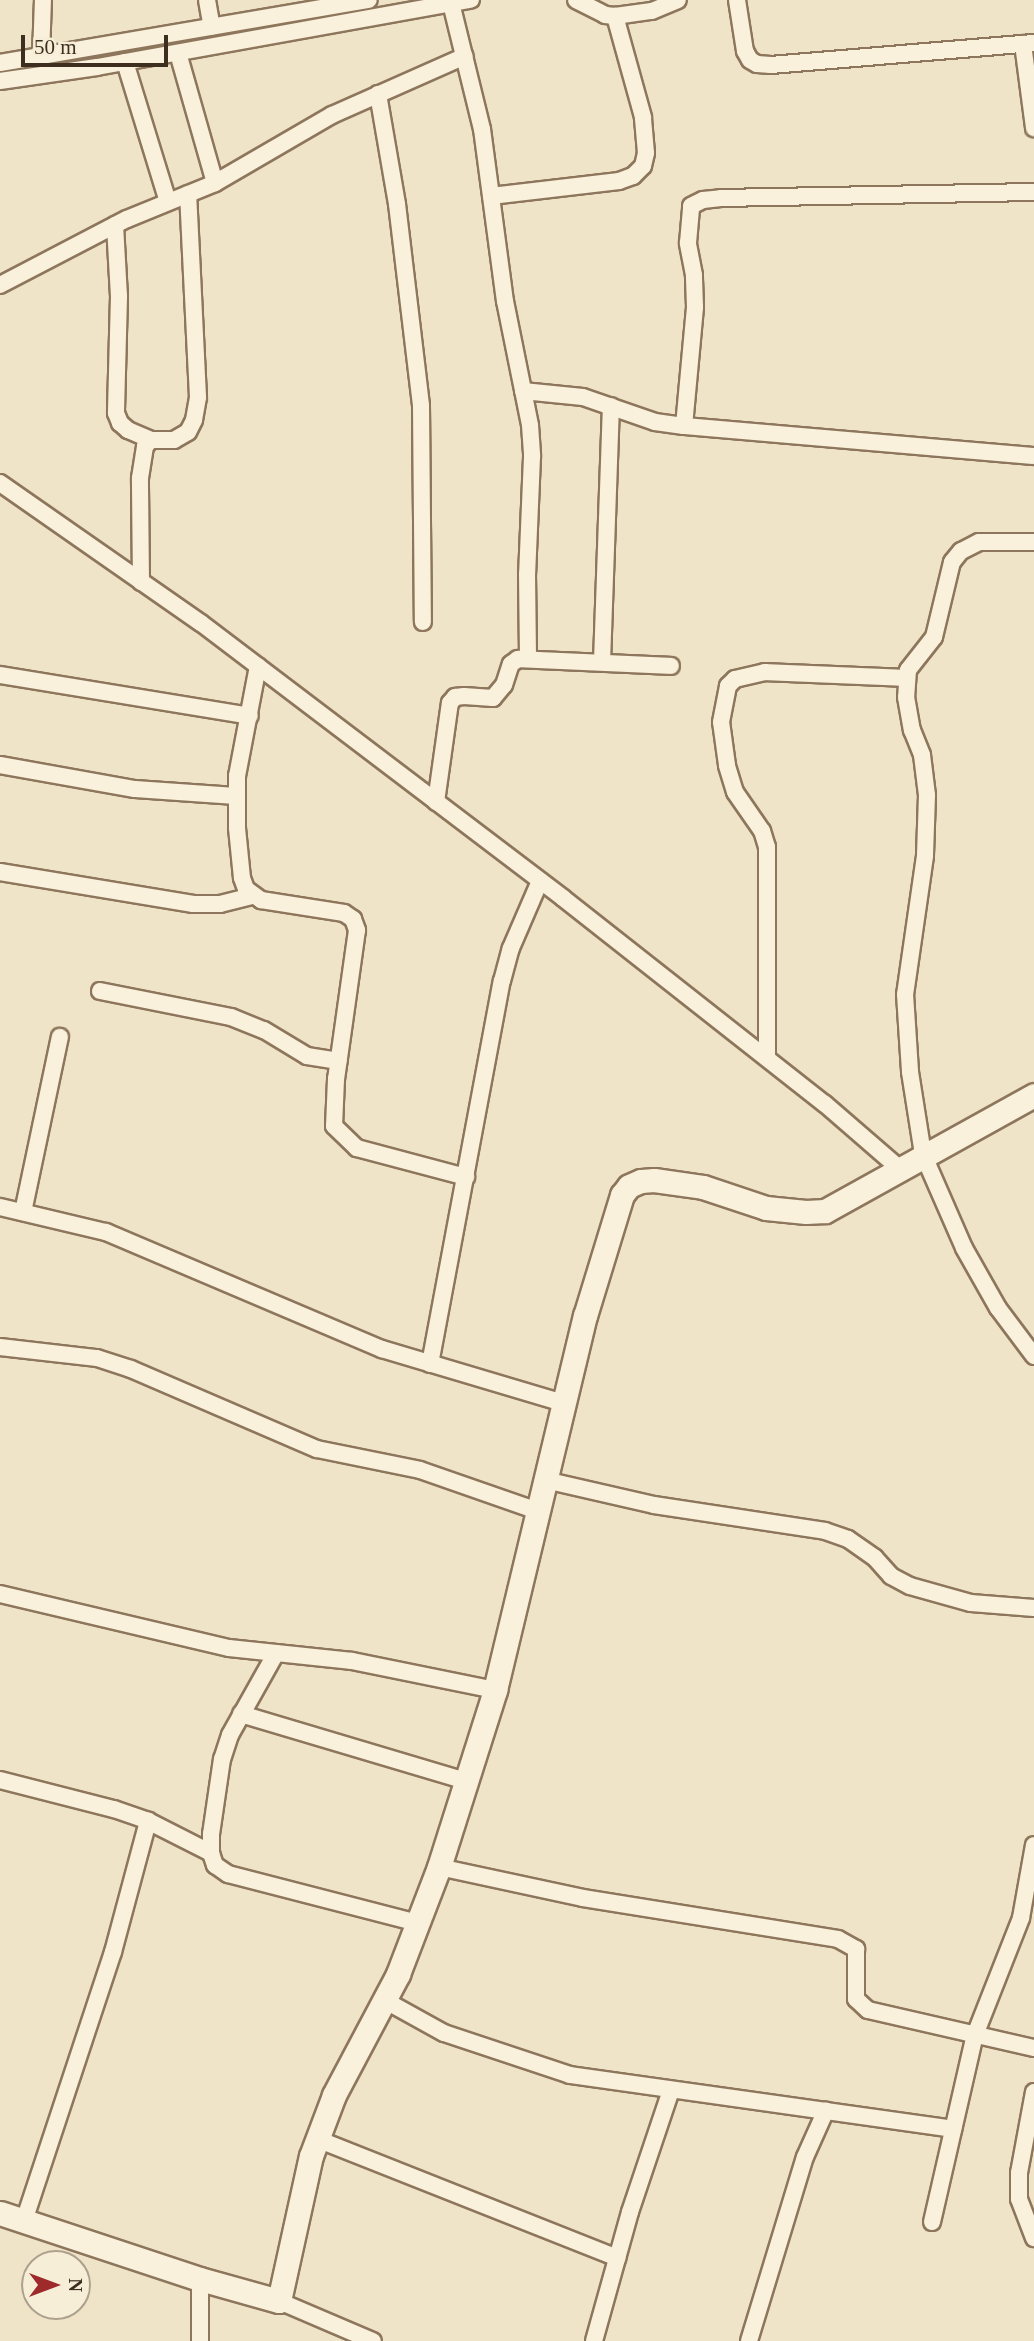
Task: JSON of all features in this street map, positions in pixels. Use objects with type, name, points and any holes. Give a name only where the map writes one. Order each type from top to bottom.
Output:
[{"type":"street","points":[[41,56],[43,0]]},
{"type":"street","points":[[207,0],[212,27]]},
{"type":"street","points":[[0,63],[212,27],[290,7],[366,0]]},
{"type":"street","points":[[0,81],[125,62],[471,0]]},
{"type":"street","points":[[576,0],[605,15],[615,16],[652,11],[678,0]]},
{"type":"street","points":[[737,0],[745,51],[750,60],[757,64],[1029,43],[1034,128]]},
{"type":"street","points":[[451,3],[482,129],[505,301],[523,391],[532,457],[527,574],[528,658]]},
{"type":"street","points":[[491,196],[619,181],[633,176],[643,166],[646,137],[638,92],[615,16]]},
{"type":"street","points":[[177,53],[215,183]]},
{"type":"street","points":[[0,285],[115,226],[215,183],[304,130],[465,56]]},
{"type":"street","points":[[125,62],[168,202]]},
{"type":"street","points":[[378,94],[397,204],[421,406],[423,622]]},
{"type":"street","points":[[684,426],[695,307],[694,275],[688,243],[691,206],[703,200],[721,198],[823,199],[1034,192]]},
{"type":"street","points":[[115,226],[120,296],[116,413],[120,423],[128,430],[151,440],[174,440],[188,432],[196,408],[196,314],[188,194]]},
{"type":"street","points":[[523,391],[583,397],[655,422],[684,426],[1034,456]]},
{"type":"street","points":[[603,662],[611,406]]},
{"type":"street","points":[[141,582],[141,459],[145,446],[151,440]]},
{"type":"street","points":[[0,483],[258,666],[767,1058],[899,1168]]},
{"type":"street","points":[[1034,542],[979,542],[961,551],[952,562],[934,637],[914,660],[906,678],[912,730],[927,778],[925,856],[905,994],[910,1072],[923,1154],[964,1248],[998,1308],[1034,1356]]},
{"type":"street","points":[[436,802],[450,703],[464,696],[493,698],[504,685],[511,664],[528,658],[671,666]]},
{"type":"street","points":[[253,896],[242,878],[238,861],[236,796],[258,666]]},
{"type":"street","points":[[767,1058],[767,847],[762,831],[734,792],[727,765],[721,722],[728,686],[734,679],[765,672],[906,678]]},
{"type":"street","points":[[0,675],[250,716]]},
{"type":"street","points":[[0,765],[123,788],[236,796]]},
{"type":"street","points":[[0,872],[193,904],[220,904],[253,896],[272,903],[344,913],[353,919],[356,953],[333,1109],[334,1126],[356,1148],[380,1157],[466,1177]]},
{"type":"street","points":[[430,1364],[502,981],[511,948],[540,881]]},
{"type":"street","points":[[100,991],[231,1017],[264,1030],[307,1056],[339,1062]]},
{"type":"street","points":[[23,1212],[60,1037]]},
{"type":"street","points":[[279,2301],[317,2140],[334,2095],[386,2001],[418,1923],[439,1867],[495,1690],[509,1643],[563,1403],[622,1195],[629,1186],[641,1181],[674,1182],[766,1208],[825,1211],[923,1154],[1034,1095]]},
{"type":"street","points":[[0,1208],[106,1232],[347,1335],[430,1364],[563,1403]]},
{"type":"street","points":[[0,1347],[97,1358],[317,1449],[421,1470],[538,1511]]},
{"type":"street","points":[[545,1480],[654,1505],[825,1531],[848,1539],[875,1558],[891,1576],[910,1586],[971,1603],[1034,1608]]},
{"type":"street","points":[[0,1594],[229,1648],[352,1661],[495,1690]]},
{"type":"street","points":[[276,1653],[241,1714],[222,1759],[215,1796],[211,1853],[215,1865],[228,1874],[418,1923]]},
{"type":"street","points":[[241,1714],[466,1781]]},
{"type":"street","points":[[0,1780],[75,1797],[148,1821],[211,1853]]},
{"type":"street","points":[[24,2221],[117,1939],[148,1821]]},
{"type":"street","points":[[932,2222],[975,2035],[1021,1918],[1034,1844]]},
{"type":"street","points":[[439,1867],[583,1898],[838,1939],[856,1950],[856,1990],[860,2005],[883,2015],[1034,2048]]},
{"type":"street","points":[[386,2001],[444,2033],[499,2054],[570,2075],[953,2129]]},
{"type":"street","points":[[594,2341],[617,2258],[671,2090]]},
{"type":"street","points":[[1034,2092],[1019,2173],[1019,2199],[1034,2238]]},
{"type":"street","points":[[749,2341],[805,2157],[826,2109]]},
{"type":"street","points":[[317,2140],[617,2258]]},
{"type":"street","points":[[0,2213],[200,2279],[279,2301],[373,2341]]},
{"type":"street","points":[[200,2279],[200,2341]]}]
